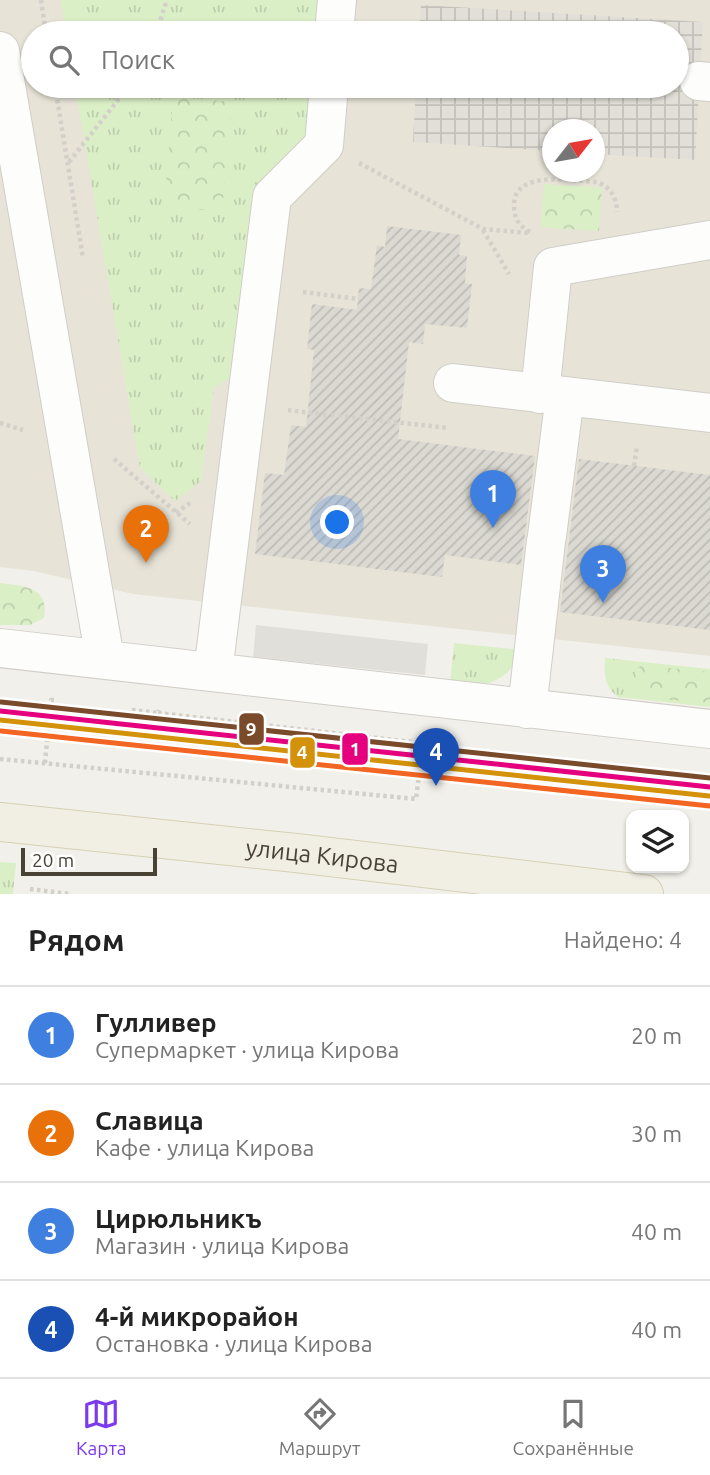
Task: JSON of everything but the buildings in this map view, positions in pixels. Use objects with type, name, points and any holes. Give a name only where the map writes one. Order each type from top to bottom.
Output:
[{"type":"main road","name":"улица Кирова","points":[[0,822],[644,894]]},
{"type":"street","points":[[335,21],[337,0]]},
{"type":"street","points":[[0,51],[105,659]]},
{"type":"street","points":[[213,672],[272,197],[324,145],[328,98]]},
{"type":"street","points":[[527,709],[547,539],[554,267],[710,240]]},
{"type":"street","points":[[453,383],[710,413]]},
{"type":"street","points":[[0,648],[710,729]]},
{"type":"path","points":[[41,0],[44,21]]},
{"type":"path","points":[[160,21],[167,0]]},
{"type":"path","points":[[69,163],[120,98]]},
{"type":"path","points":[[324,145],[483,229],[531,233],[517,221],[514,199],[522,187],[545,179],[597,182],[604,185],[609,188],[617,202],[617,217]]},
{"type":"path","points":[[261,287],[358,299]]},
{"type":"path","points":[[331,415],[448,429],[453,383]]},
{"type":"path","points":[[68,444],[113,458],[227,557]]},
{"type":"path","points":[[158,713],[459,747]]},
{"type":"path","points":[[0,758],[416,799],[423,743]]},
{"type":"path","points":[[30,890],[70,894]]},
{"type":"shaded area","points":[[0,0],[710,0],[710,656],[133,594],[34,571],[0,567]]},
{"type":"shaded area","points":[[421,5],[686,21],[420,21]]},
{"type":"shaded area","points":[[689,21],[703,22],[695,160],[605,155],[605,119],[542,119],[542,150],[413,142],[415,98],[689,98]]},
{"type":"shaded area","points":[[256,625],[428,644],[425,675],[253,657]]},
{"type":"green space","points":[[61,0],[319,0],[317,21],[64,21]]},
{"type":"green space","points":[[77,98],[310,98],[307,135],[237,373],[214,388],[201,481],[175,501],[140,468]]},
{"type":"green space","points":[[173,98],[232,102],[222,212],[164,206]]},
{"type":"green space","points":[[544,184],[602,188],[599,231],[541,227]]},
{"type":"green space","points":[[0,583],[26,587],[39,594],[45,607],[44,618],[30,625],[0,625]]},
{"type":"green space","points":[[454,643],[522,650],[511,669],[494,681],[476,685],[450,684]]},
{"type":"green space","points":[[605,658],[710,669],[710,707],[618,697],[606,680]]},
{"type":"green space","points":[[642,665],[710,672],[710,703],[650,695],[636,678],[635,673]]},
{"type":"green space","points":[[0,862],[16,863],[13,894],[0,894]]},
{"type":"transit line","name":"9","points":[[1,702],[710,778]]},
{"type":"transit line","name":"1","points":[[0,711],[710,787]]},
{"type":"transit line","points":[[1,731],[710,806]]},
{"type":"tram line","name":"4","points":[[0,720],[709,796]]},
{"type":"place","name":"Гулливер","points":[[493,528]]},
{"type":"place","name":"Славица","points":[[146,563]]},
{"type":"place","name":"Цирюльникъ","points":[[603,603]]},
{"type":"place","name":"4-й микрорайон","points":[[436,786]]}]
